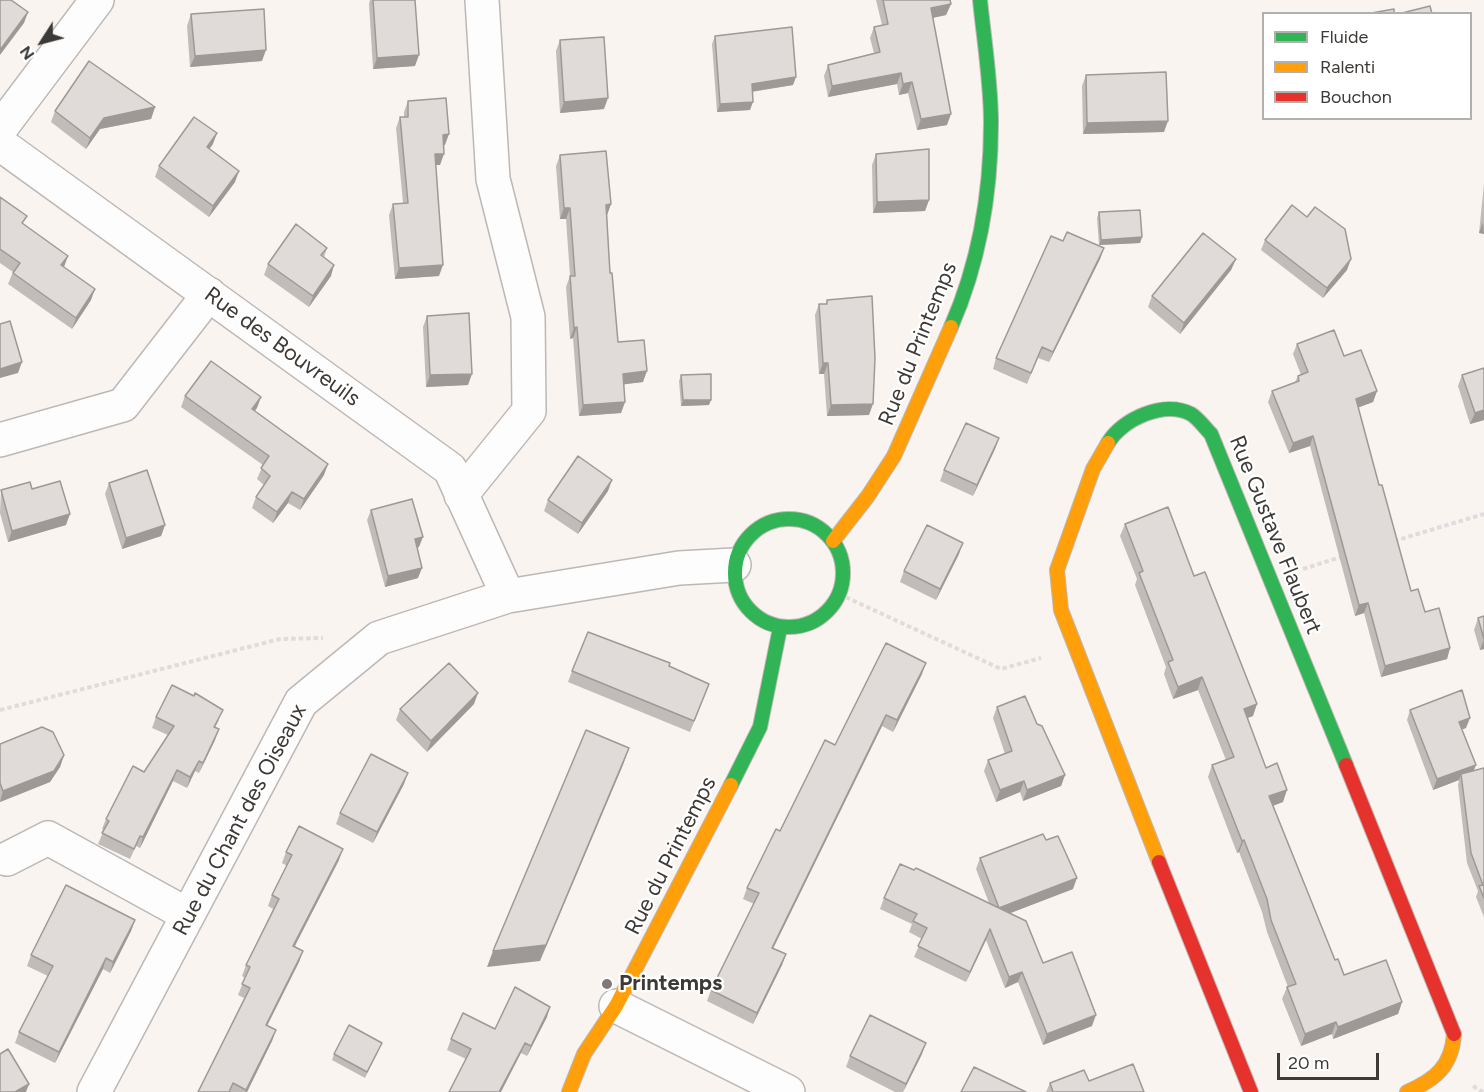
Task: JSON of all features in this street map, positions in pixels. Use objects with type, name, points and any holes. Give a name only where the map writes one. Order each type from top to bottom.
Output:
[{"type":"street","points":[[0,129],[97,0]]},
{"type":"street","points":[[461,495],[529,411],[528,317],[493,178],[482,0]]},
{"type":"street","name":"Rue du Printemps","points":[[833,541],[868,496],[894,456],[963,299],[976,255],[985,209],[992,122],[980,0]]},
{"type":"street","name":"Rue des Bouvreuils","points":[[0,144],[450,469],[508,596]]},
{"type":"street","points":[[0,440],[123,405],[209,294]]},
{"type":"street","name":"Rue Gustave Flaubert","points":[[1251,1092],[1074,648],[1061,609],[1058,570],[1064,546],[1093,469],[1115,430],[1141,416],[1166,409],[1191,414],[1211,434],[1454,1032],[1454,1051],[1444,1069],[1430,1082],[1407,1092]]},
{"type":"street","points":[[776,520],[803,520],[817,526],[833,541],[842,561],[843,582],[830,609],[821,618],[802,627],[780,628],[760,620],[744,606],[735,586],[734,565],[742,545],[756,529],[776,520]]},
{"type":"street","name":"Rue du Chant des Oiseaux","points":[[94,1092],[301,702],[379,638],[508,596],[679,568],[734,565]]},
{"type":"street","name":"Rue du Printemps","points":[[569,1092],[584,1054],[616,1006],[689,869],[760,727],[780,628]]},
{"type":"street","points":[[7,859],[48,838],[188,915]]},
{"type":"street","points":[[616,1006],[788,1092]]},
{"type":"path","points":[[1390,542],[1484,513]]},
{"type":"path","points":[[1270,579],[1347,556]]},
{"type":"path","points":[[839,594],[1001,669],[1074,648]]},
{"type":"path","points":[[0,710],[280,639],[324,638]]},
{"type":"building","points":[[0,0],[11,0],[28,12],[0,50]]},
{"type":"building","points":[[373,0],[415,0],[419,55],[377,58]]},
{"type":"building","points":[[883,0],[950,0],[951,4],[931,8],[951,114],[921,119],[912,82],[903,84],[901,73],[832,86],[828,65],[880,52],[874,27],[888,24]]},
{"type":"building","points":[[1430,6],[1432,12],[1406,12]]},
{"type":"building","points":[[264,9],[266,50],[195,56],[191,14]]},
{"type":"building","points":[[1394,9],[1394,12],[1377,12]]},
{"type":"building","points":[[792,27],[796,77],[752,84],[753,102],[720,104],[715,36]]},
{"type":"building","points":[[604,37],[608,98],[564,102],[560,40]]},
{"type":"building","points":[[89,61],[155,107],[104,118],[90,138],[55,111]]},
{"type":"building","points":[[1166,72],[1168,121],[1087,123],[1086,75]]},
{"type":"building","points":[[446,98],[449,134],[443,135],[444,154],[435,154],[443,265],[399,268],[393,204],[408,203],[400,117],[408,117],[408,101]]},
{"type":"building","points":[[194,117],[217,133],[207,147],[239,171],[213,206],[159,166]]},
{"type":"building","points":[[929,149],[929,200],[877,202],[876,154]]},
{"type":"building","points":[[606,151],[611,204],[606,205],[610,273],[612,273],[618,342],[644,340],[647,371],[623,374],[625,402],[583,405],[577,327],[574,328],[570,276],[575,276],[570,208],[564,208],[560,155]]},
{"type":"building","points":[[0,197],[27,216],[22,223],[68,256],[61,265],[95,289],[76,318],[13,273],[20,263],[0,249]]},
{"type":"building","points":[[1292,205],[1307,217],[1315,207],[1345,229],[1351,259],[1327,288],[1265,240]]},
{"type":"building","points":[[1140,210],[1142,237],[1101,240],[1099,212]]},
{"type":"building","points":[[296,224],[327,248],[321,255],[334,265],[313,296],[268,264]]},
{"type":"building","points":[[1067,232],[1104,248],[1053,352],[1042,347],[1031,373],[996,358],[1051,236],[1063,241]]},
{"type":"building","points":[[1203,233],[1236,259],[1184,323],[1152,296]]},
{"type":"building","points":[[872,296],[875,358],[873,404],[831,405],[828,363],[823,363],[819,304],[827,304],[827,300]]},
{"type":"building","points":[[469,313],[472,374],[430,375],[427,316]]},
{"type":"building","points":[[10,321],[22,362],[0,369],[0,324]]},
{"type":"building","points":[[1334,330],[1344,356],[1361,350],[1377,391],[1356,399],[1379,485],[1382,485],[1411,591],[1418,589],[1425,612],[1439,608],[1450,648],[1385,666],[1368,603],[1359,605],[1313,436],[1293,443],[1272,391],[1299,381],[1298,376],[1308,372],[1297,344]]},
{"type":"building","points":[[211,361],[261,397],[252,409],[328,464],[304,499],[292,492],[277,512],[256,497],[270,476],[261,468],[269,456],[185,396]]},
{"type":"building","points":[[1484,368],[1484,410],[1475,413],[1462,375]]},
{"type":"building","points":[[711,374],[711,400],[683,400],[681,375]]},
{"type":"building","points":[[966,423],[999,438],[977,485],[944,470]]},
{"type":"building","points":[[578,456],[612,480],[582,523],[548,500]]},
{"type":"building","points":[[147,470],[165,525],[126,538],[109,483]]},
{"type":"building","points":[[60,481],[70,514],[12,531],[1,490],[30,482],[32,489]]},
{"type":"building","points":[[412,499],[423,537],[415,539],[422,568],[388,576],[371,510]]},
{"type":"building","points":[[1168,507],[1194,576],[1205,572],[1257,704],[1244,709],[1266,768],[1277,763],[1287,790],[1269,796],[1335,960],[1338,959],[1344,975],[1386,960],[1402,1002],[1338,1027],[1336,1022],[1305,1034],[1287,987],[1296,984],[1271,920],[1267,899],[1212,765],[1234,757],[1202,677],[1178,687],[1168,662],[1173,660],[1139,573],[1143,571],[1125,524]]},
{"type":"building","points":[[927,525],[963,543],[940,589],[904,571]]},
{"type":"building","points":[[1484,616],[1484,639],[1478,618]]},
{"type":"building","points":[[588,632],[670,663],[669,666],[709,684],[694,721],[572,671]]},
{"type":"building","points":[[886,643],[926,663],[897,720],[886,715],[772,948],[786,954],[757,1013],[711,990],[759,893],[747,888],[776,829],[780,831],[825,740],[835,745]]},
{"type":"building","points":[[449,663],[478,693],[431,741],[400,709]]},
{"type":"building","points":[[172,685],[194,696],[195,693],[223,710],[214,727],[219,729],[203,763],[199,761],[190,777],[177,770],[143,837],[140,836],[134,849],[102,833],[109,821],[106,819],[133,766],[144,772],[174,726],[156,717]]},
{"type":"building","points":[[1462,690],[1470,718],[1459,722],[1476,765],[1437,779],[1410,710]]},
{"type":"building","points":[[1025,696],[1037,724],[1042,726],[1065,775],[1027,790],[1024,781],[1000,790],[988,760],[1012,751],[997,707]]},
{"type":"building","points":[[42,727],[53,732],[64,755],[54,771],[3,791],[0,783],[0,744]]},
{"type":"building","points":[[586,730],[629,748],[546,945],[493,951]]},
{"type":"building","points":[[371,754],[408,773],[377,832],[340,813]]},
{"type":"building","points":[[1484,768],[1484,898],[1479,886],[1483,885],[1471,853],[1461,774]]},
{"type":"building","points":[[299,826],[343,849],[293,946],[303,951],[266,1025],[276,1030],[246,1090],[233,1083],[229,1092],[198,1092],[250,988],[242,984],[250,967],[246,965],[279,899],[272,895],[292,855],[286,852]]},
{"type":"building","points":[[1043,834],[1046,840],[1058,836],[1077,878],[999,908],[980,858]]},
{"type":"building","points":[[900,864],[914,870],[916,868],[1026,921],[1043,963],[1072,952],[1096,1015],[1047,1034],[1022,972],[1009,977],[990,929],[970,972],[918,946],[927,928],[913,921],[917,914],[884,898]]},
{"type":"building","points":[[66,885],[135,920],[113,962],[106,958],[59,1052],[19,1032],[53,966],[31,955]]},
{"type":"building","points":[[515,987],[550,1007],[531,1046],[525,1043],[499,1092],[449,1092],[471,1049],[451,1039],[463,1013],[495,1029]]},
{"type":"building","points":[[870,1015],[926,1043],[906,1084],[850,1056]]},
{"type":"building","points":[[349,1025],[382,1043],[367,1072],[334,1054]]},
{"type":"building","points":[[8,1049],[29,1084],[15,1092],[0,1092],[0,1054]]},
{"type":"building","points":[[1133,1064],[1144,1092],[1053,1092],[1050,1083],[1084,1070],[1089,1081]]},
{"type":"building","points":[[974,1067],[1026,1092],[961,1092]]},
{"type":"traffic: fast","points":[[951,327],[976,253],[989,175],[991,108],[980,0]]},
{"type":"traffic: fast","points":[[1108,443],[1114,434],[1133,420],[1145,414],[1169,409],[1191,414],[1211,434],[1346,765]]},
{"type":"traffic: fast","points":[[789,519],[810,523],[828,534],[839,552],[843,573],[839,594],[828,612],[810,623],[789,627],[768,623],[750,612],[739,594],[735,573],[739,552],[750,534],[768,523],[789,519]]},
{"type":"traffic: fast","points":[[731,785],[760,727],[780,628]]},
{"type":"traffic: slow","points":[[833,541],[868,496],[894,456],[951,327]]},
{"type":"traffic: slow","points":[[1108,443],[1093,469],[1057,570],[1061,610],[1159,862]]},
{"type":"traffic: slow","points":[[569,1092],[584,1054],[616,1006],[731,785]]},
{"type":"traffic: slow","points":[[1407,1092],[1434,1077],[1446,1063],[1453,1045],[1454,1034]]},
{"type":"traffic: jam","points":[[1346,765],[1454,1034]]},
{"type":"traffic: jam","points":[[1159,862],[1251,1092]]},
{"type":"place","name":"Printemps","points":[[607,984]]}]
